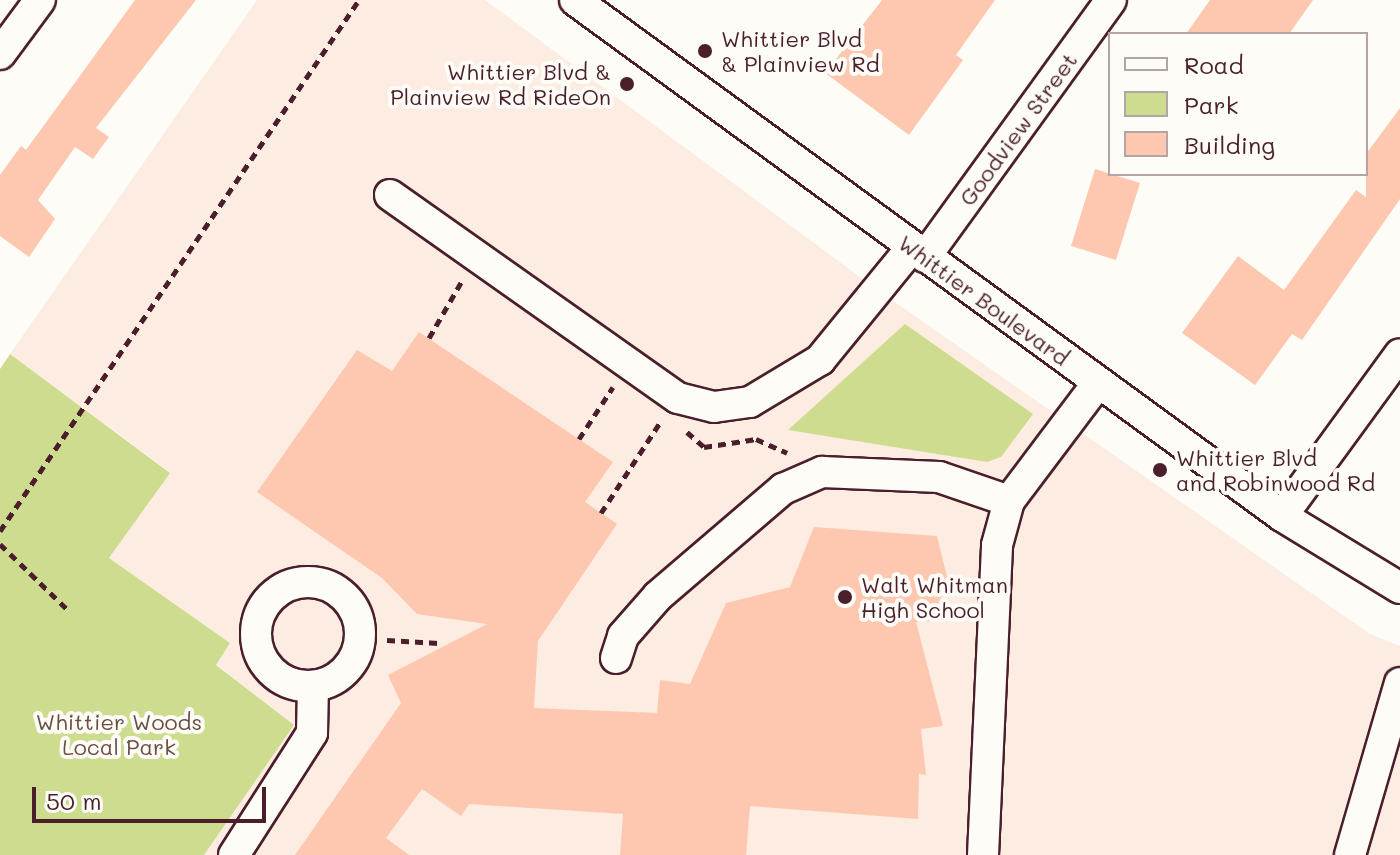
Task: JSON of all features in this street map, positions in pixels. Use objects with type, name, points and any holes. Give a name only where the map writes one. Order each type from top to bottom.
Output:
[{"type":"street","points":[[0,54],[40,0]]},
{"type":"street","name":"Whittier Boulevard","points":[[575,0],[1282,516],[1400,588]]},
{"type":"street","name":"Goodview Street","points":[[390,195],[678,398],[714,407],[750,402],[820,360],[918,252],[1111,0]]},
{"type":"street","points":[[1282,516],[1400,354]]},
{"type":"street","points":[[975,847],[993,563],[1009,501],[1098,383]]},
{"type":"street","points":[[616,658],[623,636],[658,596],[783,489],[822,472],[939,477],[1009,501]]},
{"type":"street","points":[[1350,855],[1400,683]]},
{"type":"street","points":[[234,855],[312,733],[313,687]]},
{"type":"path","points":[[0,531],[359,0]]},
{"type":"path","points":[[429,338],[466,275]]},
{"type":"path","points":[[579,439],[621,376]]},
{"type":"path","points":[[601,513],[668,410]]},
{"type":"path","points":[[678,424],[704,447],[756,439],[784,454],[799,451]]},
{"type":"path","points":[[0,544],[70,612]]},
{"type":"path","points":[[387,640],[439,643]]},
{"type":"shaded area","name":"Walt Whitman High School","points":[[257,0],[485,0],[879,291],[1370,634],[1400,646],[1400,855],[204,855],[293,725],[216,664],[230,643],[109,558],[170,472],[10,354]]},
{"type":"green space","points":[[905,324],[1033,414],[1001,457],[987,462],[788,430]]},
{"type":"green space","name":"Whittier Woods Local Park","points":[[10,354],[170,473],[109,558],[230,643],[216,665],[294,725],[204,855],[0,855],[0,369]]},
{"type":"building","points":[[135,0],[196,0],[96,128],[109,137],[93,159],[75,147],[38,200],[55,219],[29,257],[0,236],[0,175],[21,146],[26,150]]},
{"type":"building","points":[[882,0],[995,0],[956,55],[963,60],[909,135],[825,73]]},
{"type":"building","points":[[1210,0],[1313,0],[1290,32],[1187,32]]},
{"type":"building","points":[[1400,108],[1400,199],[1302,340],[1292,334],[1255,385],[1182,333],[1238,256],[1284,290],[1356,190],[1366,197],[1368,151]]},
{"type":"building","points":[[1095,169],[1108,173],[1108,176],[1140,183],[1116,260],[1071,246]]},
{"type":"building","name":"Walt Whitman High School","points":[[419,332],[613,462],[585,502],[617,524],[538,641],[534,708],[657,713],[660,680],[690,684],[726,603],[790,587],[814,527],[937,536],[948,581],[931,621],[916,622],[943,726],[921,729],[926,775],[919,774],[918,819],[750,806],[746,855],[620,855],[623,814],[469,804],[461,816],[422,789],[386,838],[409,855],[295,855],[401,703],[388,675],[487,624],[417,614],[382,578],[257,492],[357,350],[392,371]]},
{"type":"place","name":"Whittier Blvd & Plainview Rd","points":[[705,51]]},
{"type":"place","name":"Whittier Blvd & Plainview Rd RideOn","points":[[627,84]]},
{"type":"place","name":"Whittier Blvd and Robinwood Rd","points":[[1160,470]]},
{"type":"place","name":"Walt Whitman High School","points":[[845,597]]}]
